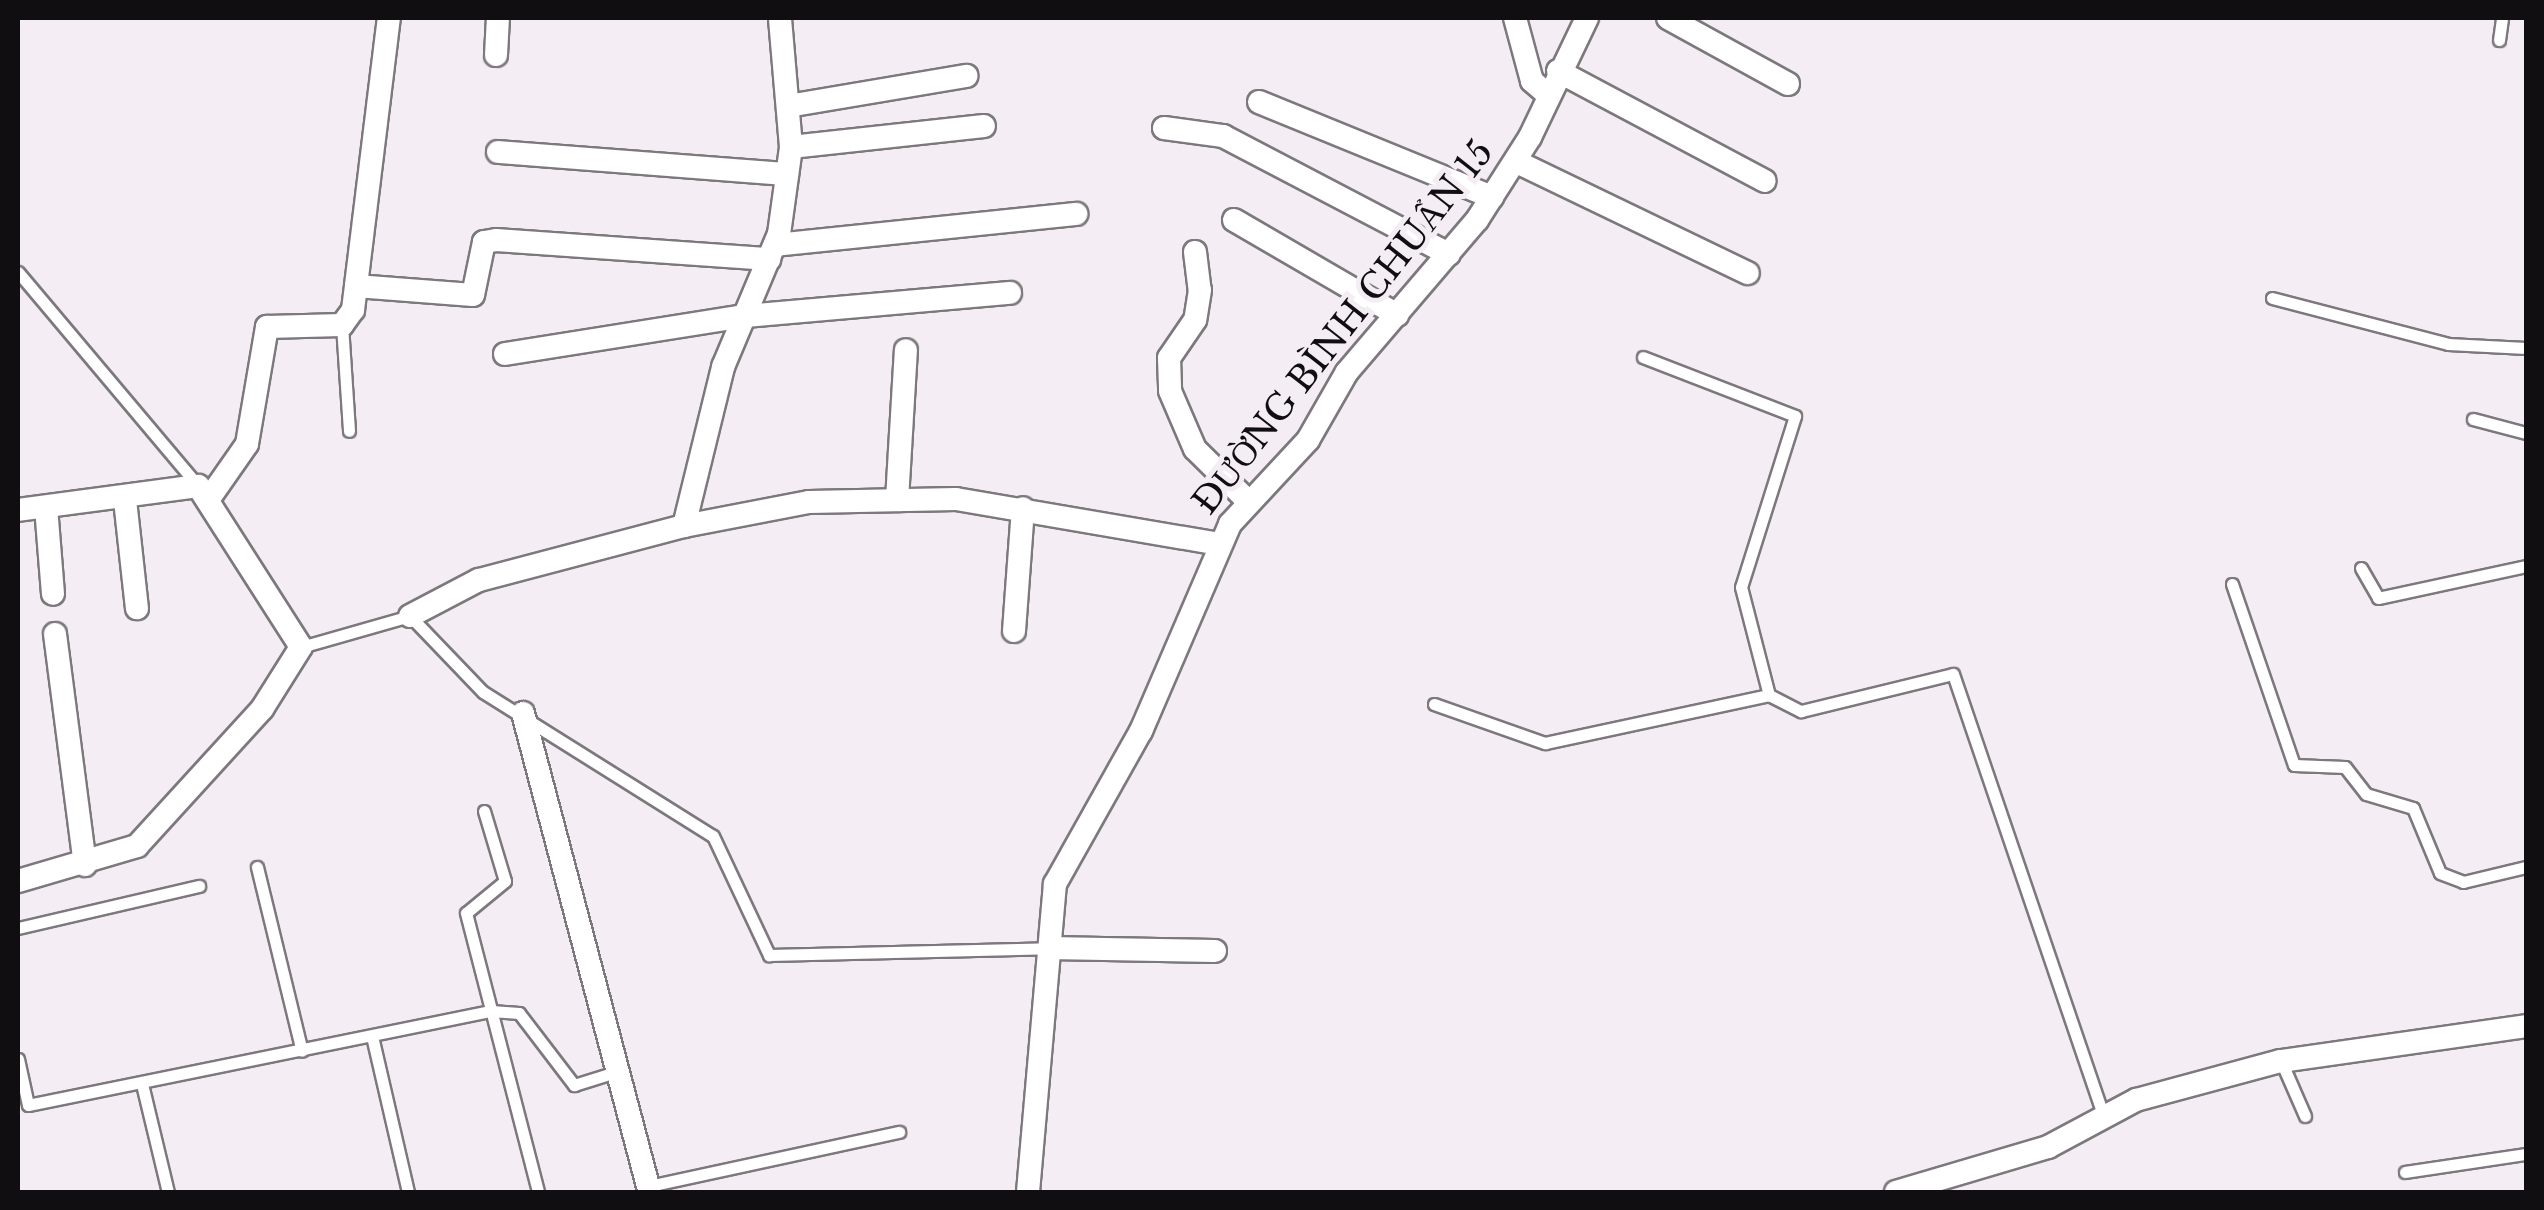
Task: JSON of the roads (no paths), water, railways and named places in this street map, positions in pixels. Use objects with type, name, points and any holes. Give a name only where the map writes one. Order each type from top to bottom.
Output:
[{"type":"street","points":[[18,510],[203,493],[247,444],[267,327],[342,325],[356,286],[389,18]]},
{"type":"street","points":[[496,55],[498,18]]},
{"type":"street","points":[[684,526],[723,367],[772,252],[787,174],[791,147],[780,18]]},
{"type":"street","points":[[1515,18],[1532,81],[1546,93]]},
{"type":"street","name":"ĐƯỜNG BÌNH CHUẨN 15","points":[[1028,1192],[1055,884],[1141,732],[1220,544],[1248,501],[1308,440],[1347,372],[1449,254],[1517,162],[1546,93],[1587,18]]},
{"type":"street","points":[[1668,18],[1788,84]]},
{"type":"street","points":[[1558,71],[1765,182]]},
{"type":"street","points":[[788,106],[966,76]]},
{"type":"street","points":[[1259,102],[1492,197]]},
{"type":"street","points":[[791,147],[984,126]]},
{"type":"street","points":[[1164,128],[1223,136],[1449,254]]},
{"type":"street","points":[[498,152],[787,174]]},
{"type":"street","points":[[1517,162],[1748,273]]},
{"type":"street","points":[[356,286],[473,295],[484,242],[496,240],[772,252],[1076,214]]},
{"type":"street","points":[[1234,220],[1398,315]]},
{"type":"street","points":[[1195,252],[1200,290],[1195,320],[1169,358],[1170,391],[1195,448],[1248,501]]},
{"type":"street","points":[[505,354],[745,316],[1010,293]]},
{"type":"street","points":[[897,500],[906,350]]},
{"type":"street","points":[[18,881],[137,846],[262,709],[300,647],[203,493]]},
{"type":"street","points":[[125,500],[137,608]]},
{"type":"street","points":[[410,616],[480,580],[684,526],[809,502],[897,500],[1023,508],[1220,544]]},
{"type":"street","points":[[46,507],[53,594]]},
{"type":"street","points":[[1014,631],[1023,508]]},
{"type":"street","points":[[55,634],[85,864]]},
{"type":"street","points":[[523,713],[650,1189]]},
{"type":"street","points":[[1049,948],[1215,951]]},
{"type":"street","points":[[1896,1192],[2048,1146],[2103,1114],[2282,1061],[2526,1026]]},
{"type":"lane","points":[[2499,40],[2502,18]]},
{"type":"lane","points":[[18,272],[203,493]]},
{"type":"lane","points":[[2272,298],[2448,344],[2526,348]]},
{"type":"lane","points":[[342,325],[349,431]]},
{"type":"lane","points":[[1642,357],[1795,416],[1741,587],[1768,695]]},
{"type":"lane","points":[[2474,419],[2526,433]]},
{"type":"lane","points":[[2362,568],[2378,598],[2526,566]]},
{"type":"lane","points":[[2232,584],[2294,765],[2345,767],[2366,794],[2413,808],[2440,873],[2462,882],[2526,868]]},
{"type":"lane","points":[[300,647],[410,616],[483,692],[523,713],[713,836],[769,954],[1049,948]]},
{"type":"lane","points":[[1434,704],[1545,743],[1768,695],[1801,711],[1953,674],[2103,1114]]},
{"type":"lane","points":[[484,811],[505,882],[466,913],[538,1192]]},
{"type":"lane","points":[[257,866],[302,1051]]},
{"type":"lane","points":[[18,928],[199,886]]},
{"type":"lane","points":[[18,1058],[28,1105],[492,1012],[518,1013],[574,1086],[620,1071]]},
{"type":"lane","points":[[372,1036],[408,1192]]},
{"type":"lane","points":[[2282,1061],[2304,1116]]},
{"type":"lane","points":[[142,1084],[168,1192]]},
{"type":"lane","points":[[650,1189],[899,1132]]},
{"type":"lane","points":[[2405,1172],[2526,1154]]}]
